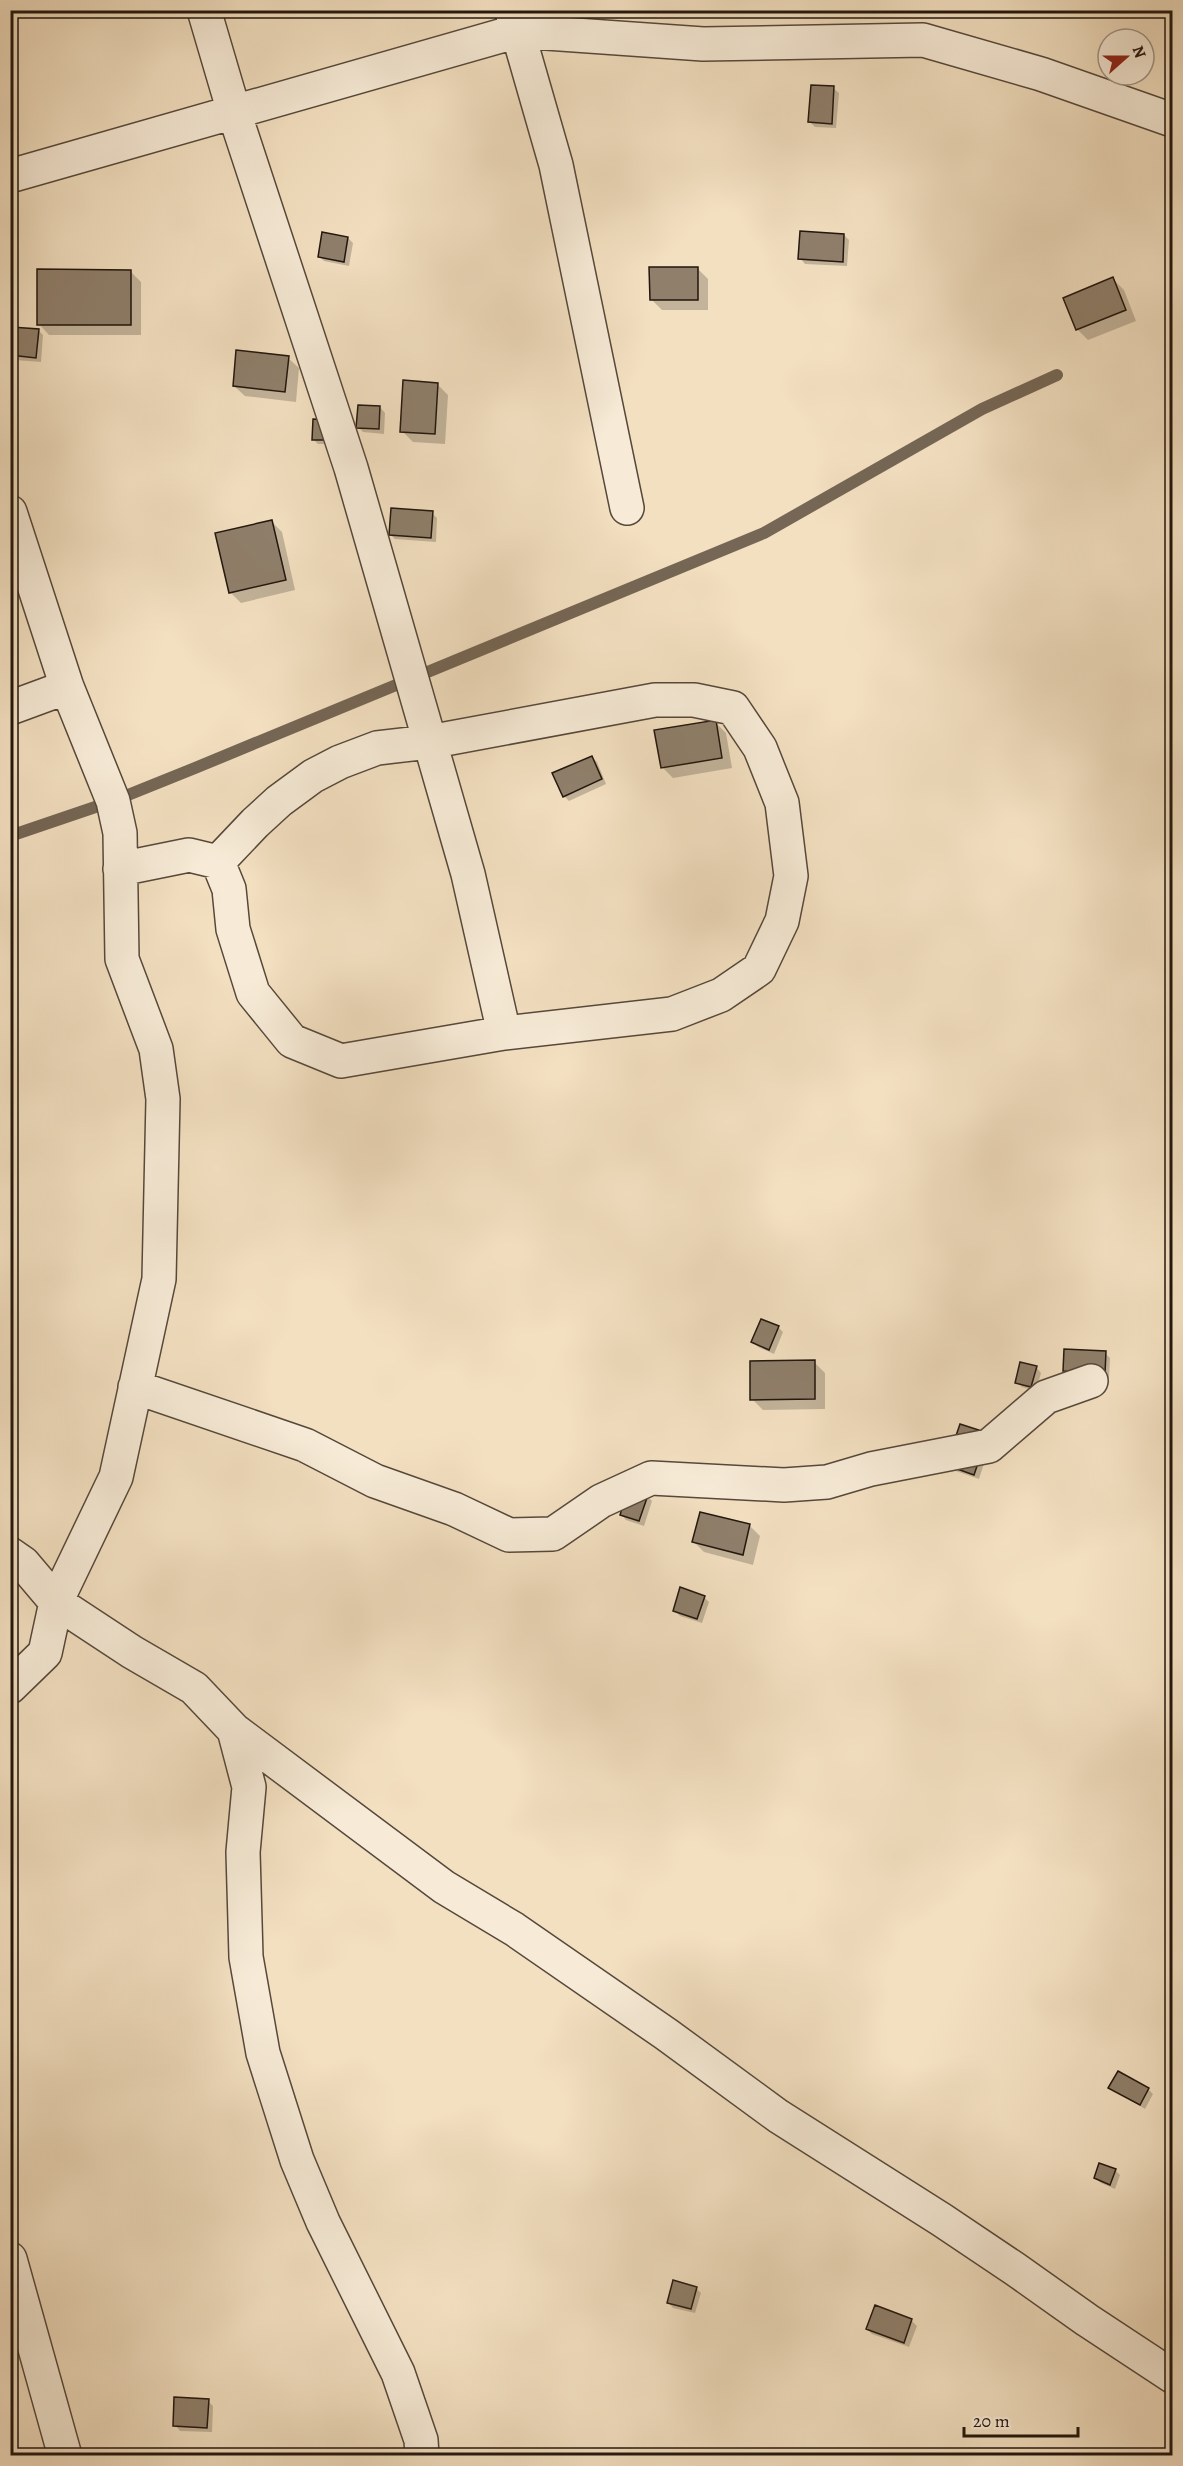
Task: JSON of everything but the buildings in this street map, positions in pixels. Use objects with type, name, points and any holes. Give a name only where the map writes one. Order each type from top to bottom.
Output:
[{"type":"street","points":[[204,10],[234,112],[351,468],[468,874],[504,1034]]},
{"type":"street","points":[[515,21],[556,165],[627,508]]},
{"type":"street","points":[[10,176],[234,112],[515,21],[703,44],[923,40],[1041,74],[1173,120]]},
{"type":"street","points":[[10,513],[67,687],[114,801],[120,833],[122,959],[156,1049],[163,1099],[159,1279],[116,1477],[56,1602],[45,1653],[10,1688]]},
{"type":"street","points":[[10,708],[67,687]]},
{"type":"street","points":[[655,700],[694,700],[732,708],[760,748],[782,803],[792,876],[782,921],[759,969],[721,995],[672,1014],[504,1034],[341,1062],[292,1041],[253,993],[233,929],[229,889],[219,862],[279,801],[313,776],[377,748],[429,742],[655,700]]},
{"type":"street","points":[[120,869],[189,855],[219,862]]},
{"type":"street","points":[[135,1387],[305,1445],[375,1481],[454,1509],[509,1535],[553,1534],[601,1501],[651,1478],[784,1485],[826,1482],[871,1469],[989,1446],[1046,1397],[1091,1381]]},
{"type":"street","points":[[10,1554],[23,1563],[56,1602],[132,1652],[194,1688],[234,1730],[444,1887],[533,1942],[666,2034],[778,2116],[978,2244],[1087,2320],[1173,2376]]},
{"type":"street","points":[[234,1730],[249,1787],[243,1852],[246,1957],[263,2053],[297,2160],[323,2222],[398,2373],[421,2440],[422,2456]]},
{"type":"street","points":[[10,2259],[21,2345],[65,2456]]},
{"type":"waterway","points":[[10,836],[113,801],[764,533],[982,409],[1057,375]]}]
